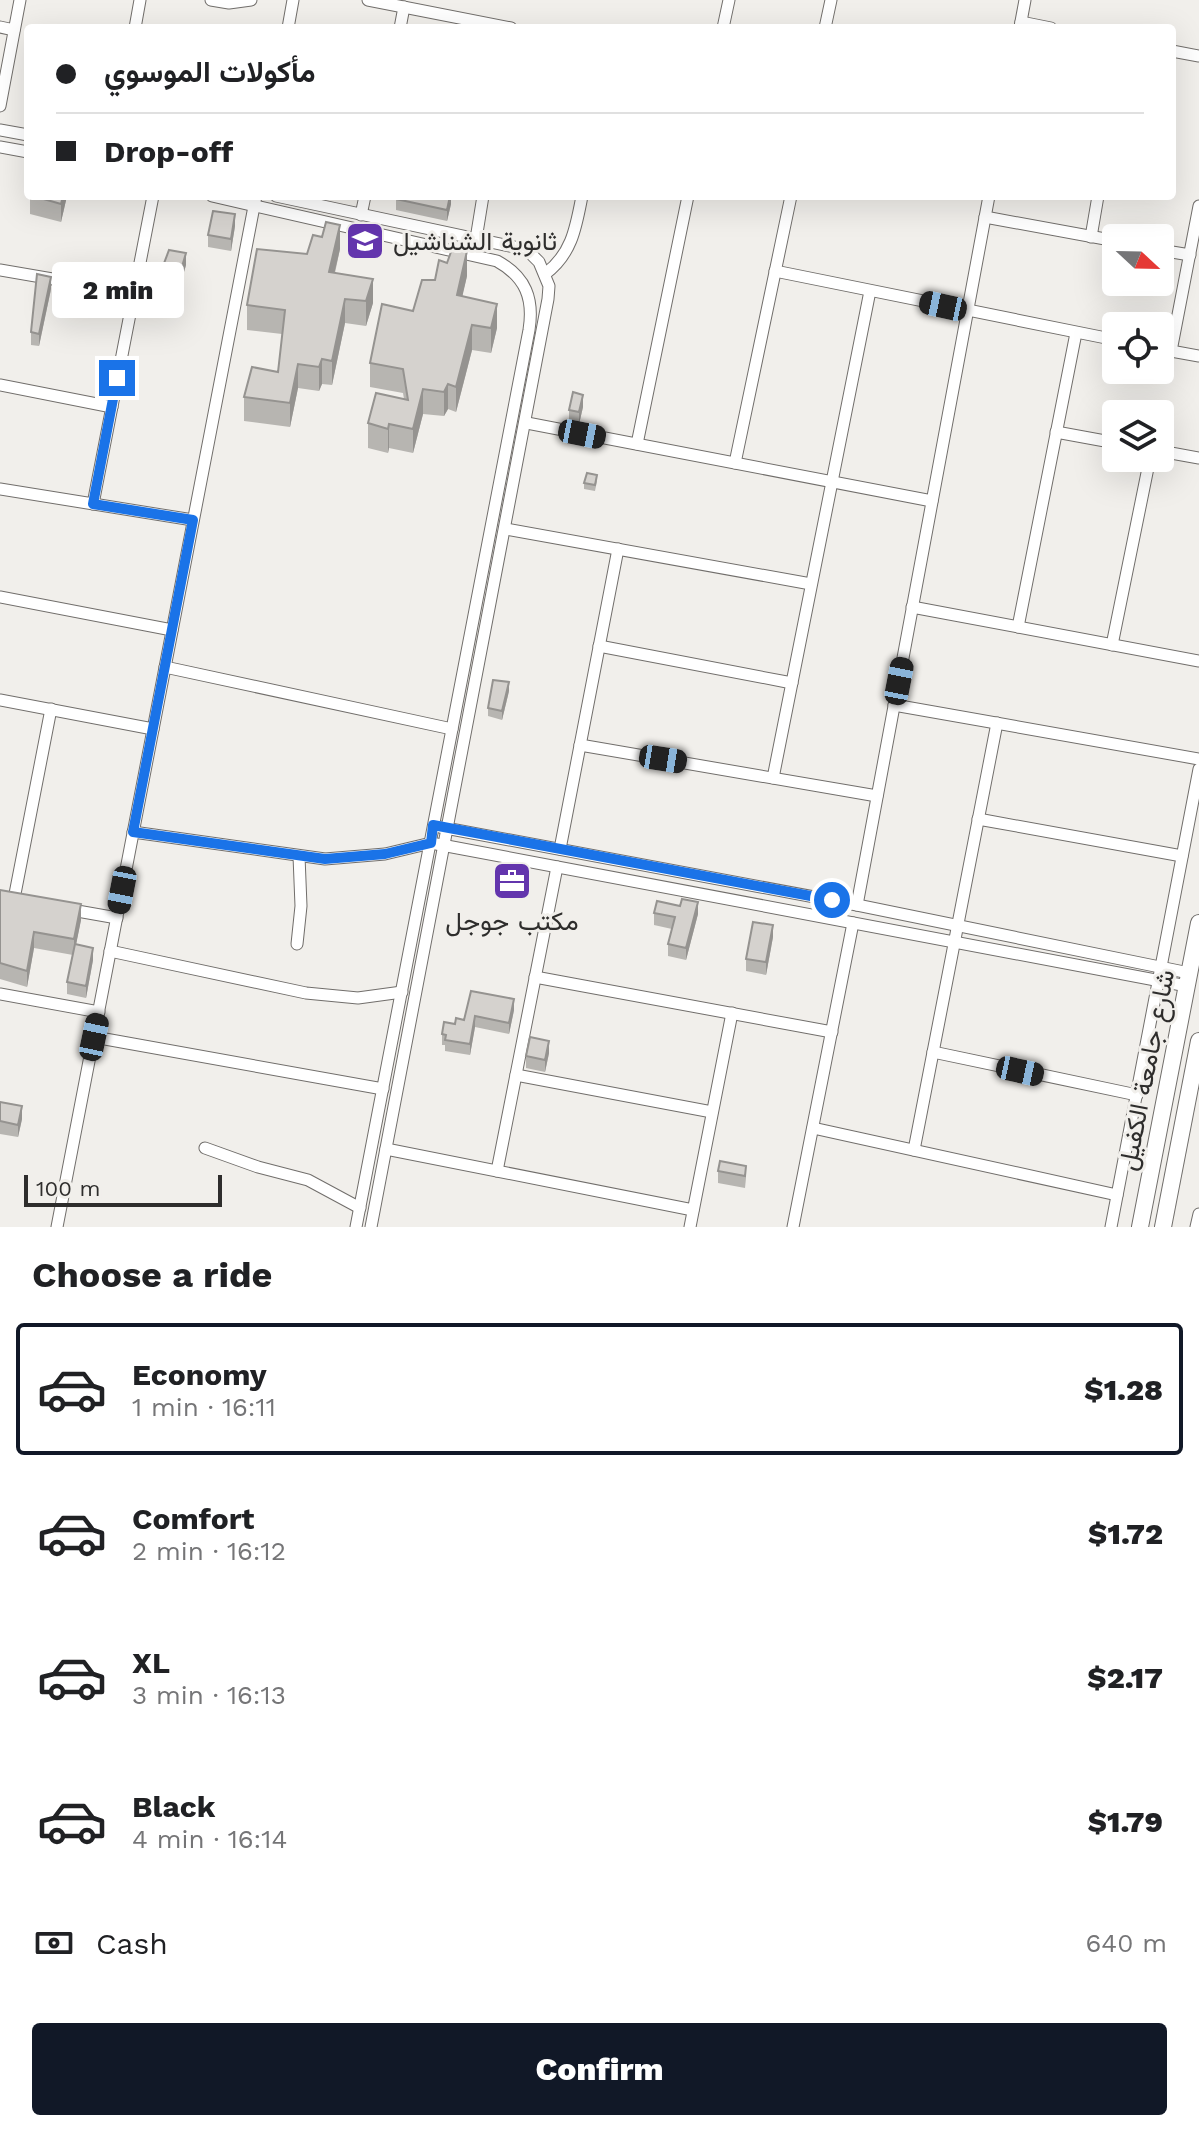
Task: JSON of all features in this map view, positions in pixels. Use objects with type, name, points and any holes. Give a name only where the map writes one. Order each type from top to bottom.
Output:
[{"type":"main road","name":"شارع جامعة الكفيل","points":[[1140,1227],[1199,923]]},
{"type":"main road","name":"شارع جامعة الكفيل","points":[[1163,1227],[1199,1041]]},
{"type":"street","points":[[0,106],[20,0]]},
{"type":"street","points":[[136,24],[144,0]]},
{"type":"street","points":[[211,0],[229,3],[251,0]]},
{"type":"street","points":[[289,24],[293,0]]},
{"type":"street","points":[[368,0],[491,24]]},
{"type":"street","points":[[724,24],[729,0]]},
{"type":"street","points":[[826,24],[831,0]]},
{"type":"street","points":[[1020,24],[1025,0]]},
{"type":"street","points":[[401,24],[404,7]]},
{"type":"street","points":[[0,27],[14,30]]},
{"type":"street","points":[[1176,52],[1199,56]]},
{"type":"street","points":[[0,130],[24,134]]},
{"type":"street","points":[[0,147],[24,151]]},
{"type":"street","points":[[93,504],[152,200]]},
{"type":"street","points":[[294,200],[507,244],[530,253],[539,262],[545,274],[548,299],[527,423],[371,1227]]},
{"type":"street","points":[[361,215],[364,200]]},
{"type":"street","points":[[476,239],[482,200]]},
{"type":"street","points":[[545,274],[570,247],[581,200]]},
{"type":"street","points":[[637,444],[687,200]]},
{"type":"street","points":[[735,463],[790,200]]},
{"type":"street","points":[[857,905],[988,200]]},
{"type":"street","points":[[1091,237],[1097,200]]},
{"type":"street","points":[[72,1227],[58,1224],[254,202],[497,261],[519,277],[530,303],[529,330],[356,1227]]},
{"type":"street","points":[[1174,318],[1199,206]]},
{"type":"street","points":[[985,217],[1102,239]]},
{"type":"street","points":[[1174,252],[1190,255]]},
{"type":"street","points":[[0,270],[134,293]]},
{"type":"street","points":[[775,271],[1102,338]]},
{"type":"street","points":[[773,778],[870,291]]},
{"type":"street","points":[[1018,627],[1076,333]]},
{"type":"street","points":[[1174,351],[1199,356]]},
{"type":"street","points":[[0,385],[112,407]]},
{"type":"street","points":[[527,423],[932,501]]},
{"type":"street","points":[[1056,432],[1102,440]]},
{"type":"street","points":[[1174,454],[1199,458]]},
{"type":"street","points":[[1112,645],[1147,472]]},
{"type":"street","points":[[0,489],[193,520]]},
{"type":"street","points":[[506,529],[811,584]]},
{"type":"street","points":[[560,849],[618,549]]},
{"type":"street","points":[[0,597],[172,630]]},
{"type":"street","points":[[912,607],[1199,661]]},
{"type":"street","points":[[599,646],[792,683]]},
{"type":"street","points":[[165,667],[452,729]]},
{"type":"street","points":[[0,700],[153,729]]},
{"type":"street","points":[[894,705],[1199,759]]},
{"type":"street","points":[[14,899],[51,709]]},
{"type":"street","points":[[914,1150],[997,723]]},
{"type":"street","points":[[580,745],[877,796]]},
{"type":"street","points":[[1111,1227],[1199,769]]},
{"type":"street","points":[[978,819],[1182,856]]},
{"type":"street","points":[[433,825],[857,905],[1161,967],[1188,980]]},
{"type":"street","points":[[133,832],[325,859],[358,859],[431,843],[1158,981],[1188,980]]},
{"type":"street","points":[[297,944],[301,906],[299,856]]},
{"type":"street","points":[[497,1171],[557,867]]},
{"type":"street","points":[[0,897],[28,902]]},
{"type":"street","points":[[58,907],[117,918]]},
{"type":"street","points":[[796,1227],[853,923]]},
{"type":"street","points":[[110,951],[306,993],[358,998],[402,992]]},
{"type":"street","points":[[535,977],[832,1032]]},
{"type":"street","points":[[0,994],[99,1012]]},
{"type":"street","points":[[690,1227],[732,1013]]},
{"type":"street","points":[[94,1037],[383,1089]]},
{"type":"street","points":[[933,1052],[1137,1095]]},
{"type":"street","points":[[516,1075],[712,1112]]},
{"type":"street","points":[[813,1128],[1117,1195]]},
{"type":"street","points":[[205,1148],[258,1167],[308,1180],[360,1208]]},
{"type":"street","points":[[386,1149],[693,1210]]},
{"type":"street","points":[[1196,1227],[1199,1214]]},
{"type":"building","points":[[401,200],[449,200],[447,210]]},
{"type":"building","points":[[213,211],[235,214],[231,239],[208,235]]},
{"type":"building","points":[[326,222],[340,225],[329,272],[373,279],[366,301],[345,299],[332,361],[322,359],[319,367],[298,364],[290,403],[244,397],[252,367],[278,372],[285,310],[247,305],[257,249],[307,254],[313,235],[322,237]]},
{"type":"building","points":[[452,249],[467,251],[457,295],[497,304],[491,328],[472,325],[456,387],[448,384],[444,392],[423,389],[413,429],[389,424],[388,429],[368,423],[376,393],[408,400],[403,369],[370,363],[382,304],[413,311],[422,280],[435,280],[439,260],[447,263]]},
{"type":"building","points":[[169,250],[186,253],[181,270],[163,266]]},
{"type":"building","points":[[37,274],[51,277],[39,334],[31,332]]},
{"type":"building","points":[[573,392],[583,395],[579,412],[569,410]]},
{"type":"building","points":[[587,473],[597,475],[595,485],[584,483]]},
{"type":"building","points":[[493,680],[509,682],[502,711],[488,708]]},
{"type":"building","points":[[0,890],[81,904],[74,939],[34,932],[27,971],[0,963]]},
{"type":"building","points":[[682,899],[698,902],[686,948],[668,944],[675,917],[654,913],[657,901],[680,906]]},
{"type":"building","points":[[753,922],[773,925],[766,962],[746,959]]},
{"type":"building","points":[[75,944],[93,948],[86,986],[67,982]]},
{"type":"building","points":[[471,991],[514,999],[509,1023],[475,1016],[470,1044],[445,1040],[446,1035],[442,1034],[444,1022],[455,1024],[456,1018],[464,1020]]},
{"type":"building","points":[[530,1037],[549,1041],[545,1060],[526,1056]]},
{"type":"building","points":[[0,1102],[22,1106],[18,1125],[0,1121]]},
{"type":"building","points":[[720,1161],[746,1166],[745,1176],[718,1171]]},
{"type":"place","name":"ثانوية الشناشيل","points":[[365,241]]},
{"type":"place","name":"مكتب جوجل","points":[[512,881]]},
{"type":"route","points":[[117,378],[93,504],[193,520],[133,832],[325,859],[358,859],[431,843],[433,825],[832,900]]}]
